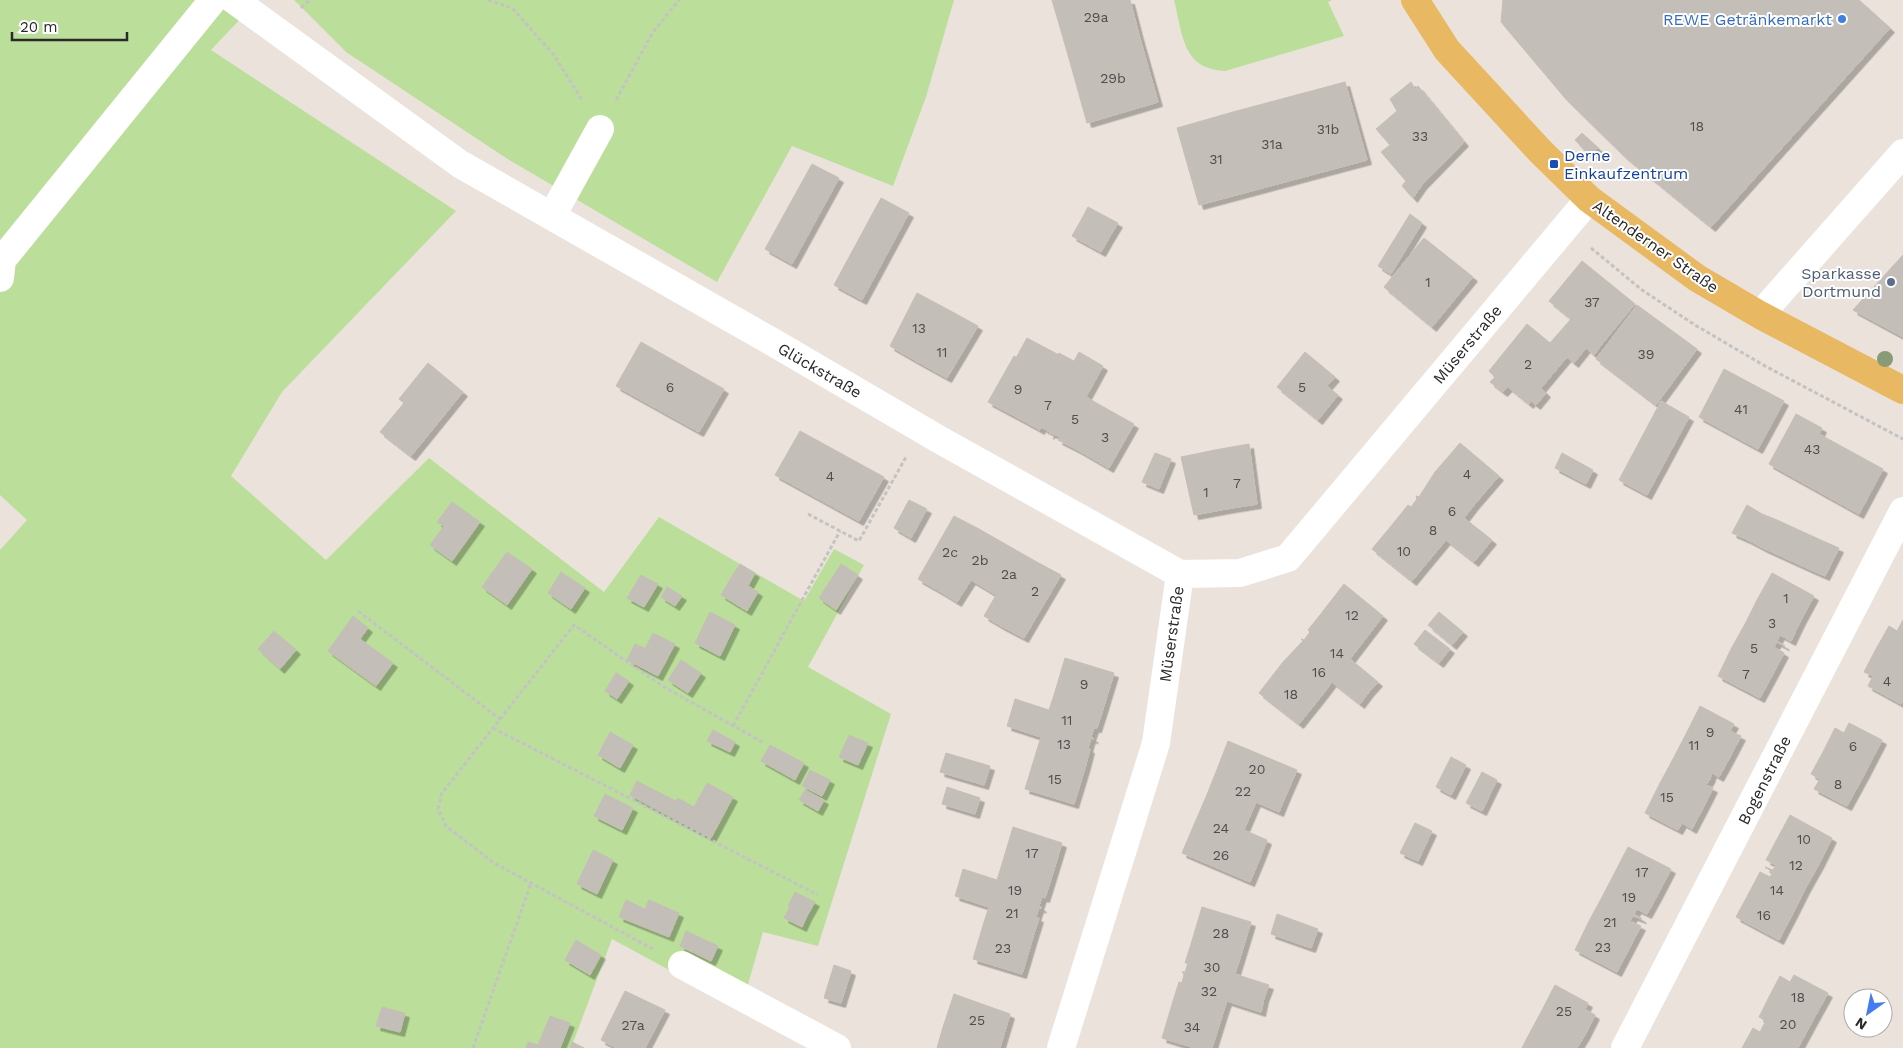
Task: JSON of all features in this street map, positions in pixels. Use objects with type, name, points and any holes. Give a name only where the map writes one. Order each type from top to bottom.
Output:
[{"type":"main road","name":"Altenderner Straße","points":[[1416,0],[1447,50],[1541,152],[1589,199],[1662,254],[1760,315],[1903,390]]},
{"type":"street","points":[[1,266],[213,0]]},
{"type":"street","name":"Glückstraße","points":[[234,0],[460,164],[922,430],[1180,574]]},
{"type":"street","points":[[552,216],[600,129]]},
{"type":"street","points":[[1760,315],[1903,153]]},
{"type":"street","name":"Müserstraße","points":[[1061,1048],[1156,743],[1180,574],[1240,573],[1288,558],[1589,199]]},
{"type":"street","name":"Bogenstraße","points":[[1625,1048],[1903,511]]},
{"type":"street","points":[[682,965],[837,1048]]},
{"type":"path","points":[[488,0],[512,8],[554,55],[600,129],[653,32],[679,0]]},
{"type":"path","points":[[808,514],[859,541],[922,430]]},
{"type":"path","points":[[733,726],[840,532]]},
{"type":"path","points":[[358,611],[500,719]]},
{"type":"path","points":[[682,965],[494,863],[446,826],[438,809],[442,793],[574,625],[664,687],[764,744]]},
{"type":"path","points":[[493,728],[818,895]]},
{"type":"path","points":[[473,1048],[531,883]]},
{"type":"green space","points":[[0,0],[258,0],[211,50],[456,211],[282,392],[231,476],[326,560],[429,458],[604,592],[659,517],[804,601],[834,549],[864,565],[808,667],[891,714],[818,946],[763,932],[741,1009],[612,939],[571,1048],[0,1048],[0,550],[27,520],[0,495]]},
{"type":"green space","points":[[294,0],[954,0],[926,97],[893,186],[792,146],[717,282],[506,158],[346,52]]},
{"type":"green space","points":[[1174,0],[1332,0],[1328,2],[1344,36],[1225,71],[1211,69],[1200,64],[1192,57],[1187,48]]},
{"type":"building","points":[[1052,0],[1130,0],[1139,35],[1068,55]]},
{"type":"building","points":[[1503,0],[1859,0],[1890,28],[1711,227],[1622,154],[1565,98],[1501,22]]},
{"type":"building","points":[[1139,35],[1158,102],[1087,123],[1068,55]]},
{"type":"building","points":[[1345,82],[1367,160],[1311,175],[1289,97]]},
{"type":"building","points":[[1411,82],[1415,89],[1418,86],[1464,142],[1422,185],[1413,198],[1402,186],[1406,181],[1381,152],[1390,145],[1376,129],[1397,111],[1390,99]]},
{"type":"building","points":[[1289,97],[1311,175],[1255,190],[1233,112]]},
{"type":"building","points":[[1233,112],[1255,190],[1199,205],[1177,128]]},
{"type":"building","points":[[1582,133],[1598,148],[1590,156],[1575,140]]},
{"type":"building","points":[[812,164],[839,178],[792,264],[765,249]]},
{"type":"building","points":[[881,198],[909,213],[862,300],[834,285]]},
{"type":"building","points":[[1088,207],[1118,223],[1109,238],[1080,222]]},
{"type":"building","points":[[1410,214],[1422,223],[1391,274],[1378,266]]},
{"type":"building","points":[[1080,222],[1109,238],[1101,252],[1072,236]]},
{"type":"building","points":[[1424,238],[1473,277],[1432,327],[1384,287]]},
{"type":"building","name":"Sparkasse Dortmund","points":[[1903,255],[1903,337],[1853,310]]},
{"type":"building","points":[[1582,261],[1635,304],[1602,344],[1549,301]]},
{"type":"building","points":[[917,293],[947,309],[918,362],[890,346]]},
{"type":"building","points":[[1637,305],[1697,349],[1656,405],[1596,359]]},
{"type":"building","points":[[947,309],[978,326],[947,378],[918,362]]},
{"type":"building","points":[[1571,319],[1602,344],[1594,355],[1586,348],[1574,363],[1550,343]]},
{"type":"building","points":[[1527,324],[1567,357],[1541,388],[1546,393],[1536,405],[1531,401],[1529,404],[1508,387],[1503,392],[1490,382],[1495,377],[1489,371]]},
{"type":"building","points":[[1027,338],[1059,355],[1047,375],[1016,358]]},
{"type":"building","points":[[641,342],[724,389],[699,432],[616,386]]},
{"type":"building","points":[[1079,352],[1091,359],[1074,390],[1062,383]]},
{"type":"building","points":[[1305,352],[1335,377],[1327,386],[1338,395],[1318,420],[1277,387]]},
{"type":"building","points":[[1059,353],[1074,361],[1062,383],[1047,375]]},
{"type":"building","points":[[1014,356],[1048,375],[1022,420],[988,402]]},
{"type":"building","points":[[1091,359],[1103,366],[1086,397],[1074,390]]},
{"type":"building","points":[[428,363],[463,392],[411,456],[380,432],[404,403],[399,399]]},
{"type":"building","points":[[1724,369],[1784,401],[1758,449],[1699,417]]},
{"type":"building","points":[[1048,375],[1074,390],[1049,435],[1050,432],[1041,427],[1040,430],[1022,420]]},
{"type":"building","points":[[1074,390],[1100,405],[1076,449],[1058,440],[1060,437],[1051,433],[1049,435]]},
{"type":"building","points":[[1661,401],[1689,417],[1647,495],[1619,480]]},
{"type":"building","points":[[1100,405],[1134,424],[1109,468],[1076,449]]},
{"type":"building","points":[[1796,414],[1822,428],[1819,434],[1883,469],[1859,514],[1769,464]]},
{"type":"building","points":[[800,431],[884,477],[859,521],[775,475]]},
{"type":"building","points":[[1460,443],[1499,476],[1474,505],[1435,472]]},
{"type":"building","points":[[1249,444],[1257,504],[1226,509],[1215,450]]},
{"type":"building","points":[[1215,450],[1226,509],[1194,515],[1181,457]]},
{"type":"building","points":[[1155,453],[1171,459],[1159,489],[1142,482]]},
{"type":"building","points":[[1562,453],[1593,470],[1586,484],[1555,468]]},
{"type":"building","points":[[1435,472],[1474,505],[1464,518],[1492,540],[1483,551],[1416,496],[1419,497]]},
{"type":"building","points":[[1416,496],[1483,551],[1474,562],[1446,540],[1436,552],[1396,520],[1408,505],[1411,507],[1417,499]]},
{"type":"building","points":[[909,500],[927,509],[911,538],[894,528]]},
{"type":"building","points":[[452,502],[480,522],[452,561],[430,545],[444,526],[437,522]]},
{"type":"building","points":[[1747,505],[1762,514],[1748,540],[1732,533]]},
{"type":"building","points":[[1762,514],[1777,520],[1763,548],[1748,540]]},
{"type":"building","points":[[954,516],[979,529],[941,592],[918,579]]},
{"type":"building","points":[[1396,520],[1436,552],[1412,581],[1372,549]]},
{"type":"building","points":[[1777,520],[1823,541],[1809,569],[1763,548]]},
{"type":"building","points":[[979,529],[1007,545],[983,587],[971,580],[957,602],[941,592]]},
{"type":"building","points":[[1823,541],[1839,548],[1825,576],[1809,569]]},
{"type":"building","points":[[1007,545],[1035,561],[1001,626],[984,616],[996,595],[983,587]]},
{"type":"building","points":[[507,552],[532,569],[507,605],[482,587]]},
{"type":"building","points":[[1035,561],[1061,575],[1024,638],[1001,626]]},
{"type":"building","points":[[740,564],[755,573],[748,586],[732,576]]},
{"type":"building","points":[[841,564],[858,575],[836,610],[819,598]]},
{"type":"building","points":[[561,572],[585,588],[571,609],[548,593]]},
{"type":"building","points":[[1772,573],[1814,596],[1800,622],[1757,600]]},
{"type":"building","points":[[641,575],[658,584],[644,607],[627,598]]},
{"type":"building","points":[[732,576],[758,592],[747,611],[721,595]]},
{"type":"building","points":[[1344,584],[1383,616],[1360,646],[1320,615]]},
{"type":"building","points":[[667,587],[682,596],[675,606],[661,597]]},
{"type":"building","points":[[1757,600],[1800,622],[1791,641],[1780,635],[1777,641],[1785,646],[1745,624]]},
{"type":"building","points":[[710,612],[735,625],[720,656],[695,643]]},
{"type":"building","points":[[1439,612],[1463,632],[1452,645],[1428,625]]},
{"type":"building","points":[[1320,615],[1360,646],[1350,659],[1378,682],[1369,692],[1301,639],[1304,640],[1310,632],[1308,630]]},
{"type":"building","points":[[353,616],[368,628],[343,662],[328,651]]},
{"type":"building","points":[[1903,620],[1903,663],[1876,649],[1889,626],[1897,631]]},
{"type":"building","points":[[1745,624],[1785,646],[1777,642],[1774,647],[1784,653],[1774,672],[1731,649]]},
{"type":"building","points":[[1425,630],[1450,649],[1439,663],[1414,644]]},
{"type":"building","points":[[274,631],[296,650],[280,669],[258,649]]},
{"type":"building","points":[[653,633],[675,644],[658,676],[637,665]]},
{"type":"building","points":[[360,639],[393,663],[376,686],[343,662]]},
{"type":"building","points":[[1301,639],[1369,692],[1360,704],[1332,682],[1323,694],[1283,662],[1303,641]]},
{"type":"building","points":[[635,644],[645,648],[637,665],[627,660]]},
{"type":"building","points":[[1731,649],[1774,672],[1760,698],[1718,676]]},
{"type":"building","points":[[1876,649],[1903,663],[1903,700],[1901,704],[1868,686],[1873,676],[1864,672]]},
{"type":"building","points":[[1065,658],[1114,673],[1103,709],[1054,695]]},
{"type":"building","points":[[681,660],[701,673],[688,693],[668,680]]},
{"type":"building","points":[[1283,662],[1323,694],[1299,724],[1259,693]]},
{"type":"building","points":[[616,673],[629,681],[617,699],[605,691]]},
{"type":"building","points":[[1054,695],[1103,709],[1097,728],[1094,728],[1091,737],[1094,739],[1011,713],[1015,699],[1049,710]]},
{"type":"building","points":[[1700,706],[1734,724],[1730,731],[1741,736],[1730,757],[1686,734]]},
{"type":"building","points":[[1011,713],[1091,738],[1085,768],[1036,753],[1041,737],[1007,726]]},
{"type":"building","points":[[1849,723],[1882,740],[1865,773],[1823,752],[1835,728],[1844,733]]},
{"type":"building","points":[[713,730],[735,742],[730,752],[707,741]]},
{"type":"building","points":[[610,732],[633,745],[620,768],[598,755]]},
{"type":"building","points":[[1686,734],[1730,757],[1719,777],[1712,773],[1710,779],[1673,759]]},
{"type":"building","points":[[849,735],[868,743],[858,765],[839,757]]},
{"type":"building","points":[[1228,741],[1297,770],[1286,795],[1218,767]]},
{"type":"building","points":[[770,745],[804,763],[795,780],[761,761]]},
{"type":"building","points":[[1823,752],[1865,773],[1847,806],[1814,789],[1820,779],[1811,774]]},
{"type":"building","points":[[946,753],[990,766],[984,785],[940,772]]},
{"type":"building","points":[[1036,753],[1085,768],[1074,804],[1025,789]]},
{"type":"building","points":[[1451,757],[1466,765],[1451,795],[1436,787]]},
{"type":"building","points":[[1673,759],[1710,779],[1706,785],[1713,788],[1703,808],[1659,785]]},
{"type":"building","points":[[1218,767],[1286,795],[1279,812],[1256,802],[1250,816],[1206,797]]},
{"type":"building","points":[[810,770],[830,780],[822,796],[802,786]]},
{"type":"building","points":[[1482,772],[1497,780],[1482,811],[1466,803]]},
{"type":"building","points":[[637,781],[662,794],[654,808],[630,795]]},
{"type":"building","points":[[707,783],[733,797],[711,838],[654,808],[662,794],[676,801],[678,798],[694,807]]},
{"type":"building","points":[[1659,785],[1703,808],[1692,829],[1682,823],[1678,830],[1645,813]]},
{"type":"building","points":[[947,787],[980,798],[975,814],[942,804]]},
{"type":"building","points":[[805,790],[824,800],[818,811],[799,800]]},
{"type":"building","points":[[605,794],[633,808],[622,830],[594,816]]},
{"type":"building","points":[[1206,797],[1250,816],[1244,830],[1267,840],[1260,858],[1193,827]]},
{"type":"building","points":[[1790,815],[1832,838],[1819,864],[1776,841]]},
{"type":"building","points":[[1415,823],[1432,831],[1418,861],[1400,853]]},
{"type":"building","points":[[1013,827],[1062,843],[1051,879],[1002,864]]},
{"type":"building","points":[[1193,827],[1260,858],[1250,882],[1182,853]]},
{"type":"building","points":[[1776,841],[1819,864],[1805,889],[1765,867],[1773,870],[1776,865],[1766,860]]},
{"type":"building","points":[[1628,847],[1671,869],[1657,896],[1614,874]]},
{"type":"building","points":[[593,850],[613,860],[597,894],[577,884]]},
{"type":"building","points":[[1002,864],[1051,879],[1045,898],[1042,897],[1039,906],[1042,908],[959,883],[963,869],[997,880]]},
{"type":"building","points":[[1765,867],[1805,889],[1793,913],[1750,891],[1760,872],[1770,877],[1773,872]]},
{"type":"building","points":[[1614,874],[1657,896],[1647,914],[1637,909],[1634,914],[1642,919],[1601,899]]},
{"type":"building","points":[[959,883],[1042,908],[1039,908],[1036,917],[1039,918],[1033,937],[984,922],[989,907],[955,896]]},
{"type":"building","points":[[1750,891],[1793,913],[1779,940],[1736,917]]},
{"type":"building","points":[[795,892],[815,902],[807,916],[788,906]]},
{"type":"building","points":[[1601,899],[1642,919],[1633,916],[1630,921],[1641,926],[1631,945],[1588,923]]},
{"type":"building","points":[[626,900],[645,909],[649,900],[679,913],[669,937],[619,917]]},
{"type":"building","points":[[790,907],[807,916],[802,927],[784,918]]},
{"type":"building","points":[[1202,907],[1251,922],[1240,958],[1191,944]]},
{"type":"building","points":[[1277,914],[1318,929],[1311,948],[1271,934]]},
{"type":"building","points":[[984,922],[1033,937],[1022,974],[973,959]]},
{"type":"building","points":[[1588,923],[1631,945],[1617,972],[1575,950]]},
{"type":"building","points":[[686,931],[718,946],[711,961],[680,946]]},
{"type":"building","points":[[576,940],[601,955],[590,975],[565,960]]},
{"type":"building","points":[[1191,944],[1240,958],[1235,974],[1269,985],[1264,998],[1182,972],[1185,972],[1188,963],[1185,963]]},
{"type":"building","points":[[834,965],[851,971],[841,1003],[824,998]]},
{"type":"building","points":[[1182,972],[1264,998],[1261,1012],[1227,1001],[1222,1016],[1173,1001],[1179,982],[1182,983],[1184,974]]},
{"type":"building","points":[[1794,975],[1828,993],[1813,1020],[1769,997],[1780,976],[1790,982]]},
{"type":"building","points":[[1555,985],[1588,1003],[1585,1009],[1595,1015],[1585,1035],[1541,1012]]},
{"type":"building","points":[[625,991],[665,1010],[645,1048],[617,1048],[601,1040]]},
{"type":"building","points":[[954,994],[1010,1014],[1001,1044],[943,1027]]},
{"type":"building","points":[[1769,997],[1813,1020],[1799,1046],[1763,1026],[1766,1021],[1759,1017]]},
{"type":"building","points":[[1173,1001],[1222,1016],[1212,1048],[1195,1048],[1162,1038]]},
{"type":"building","points":[[382,1007],[405,1013],[400,1032],[376,1026]]},
{"type":"building","points":[[1541,1012],[1585,1035],[1577,1048],[1547,1048],[1527,1038]]},
{"type":"building","points":[[550,1016],[570,1023],[560,1048],[526,1048],[528,1042],[538,1045]]},
{"type":"building","points":[[1763,1026],[1799,1046],[1798,1048],[1742,1048],[1753,1028],[1760,1032]]},
{"type":"building","points":[[943,1027],[1001,1044],[1000,1048],[937,1048]]},
{"type":"building","points":[[1527,1038],[1547,1048],[1522,1048]]},
{"type":"building","points":[[572,1042],[584,1048],[570,1048]]},
{"type":"place","name":"REWE Getränkemarkt","points":[[1842,19]]},
{"type":"place","name":"Derne Einkaufzentrum","points":[[1554,164]]},
{"type":"place","name":"Sparkasse Dortmund","points":[[1891,282]]}]
